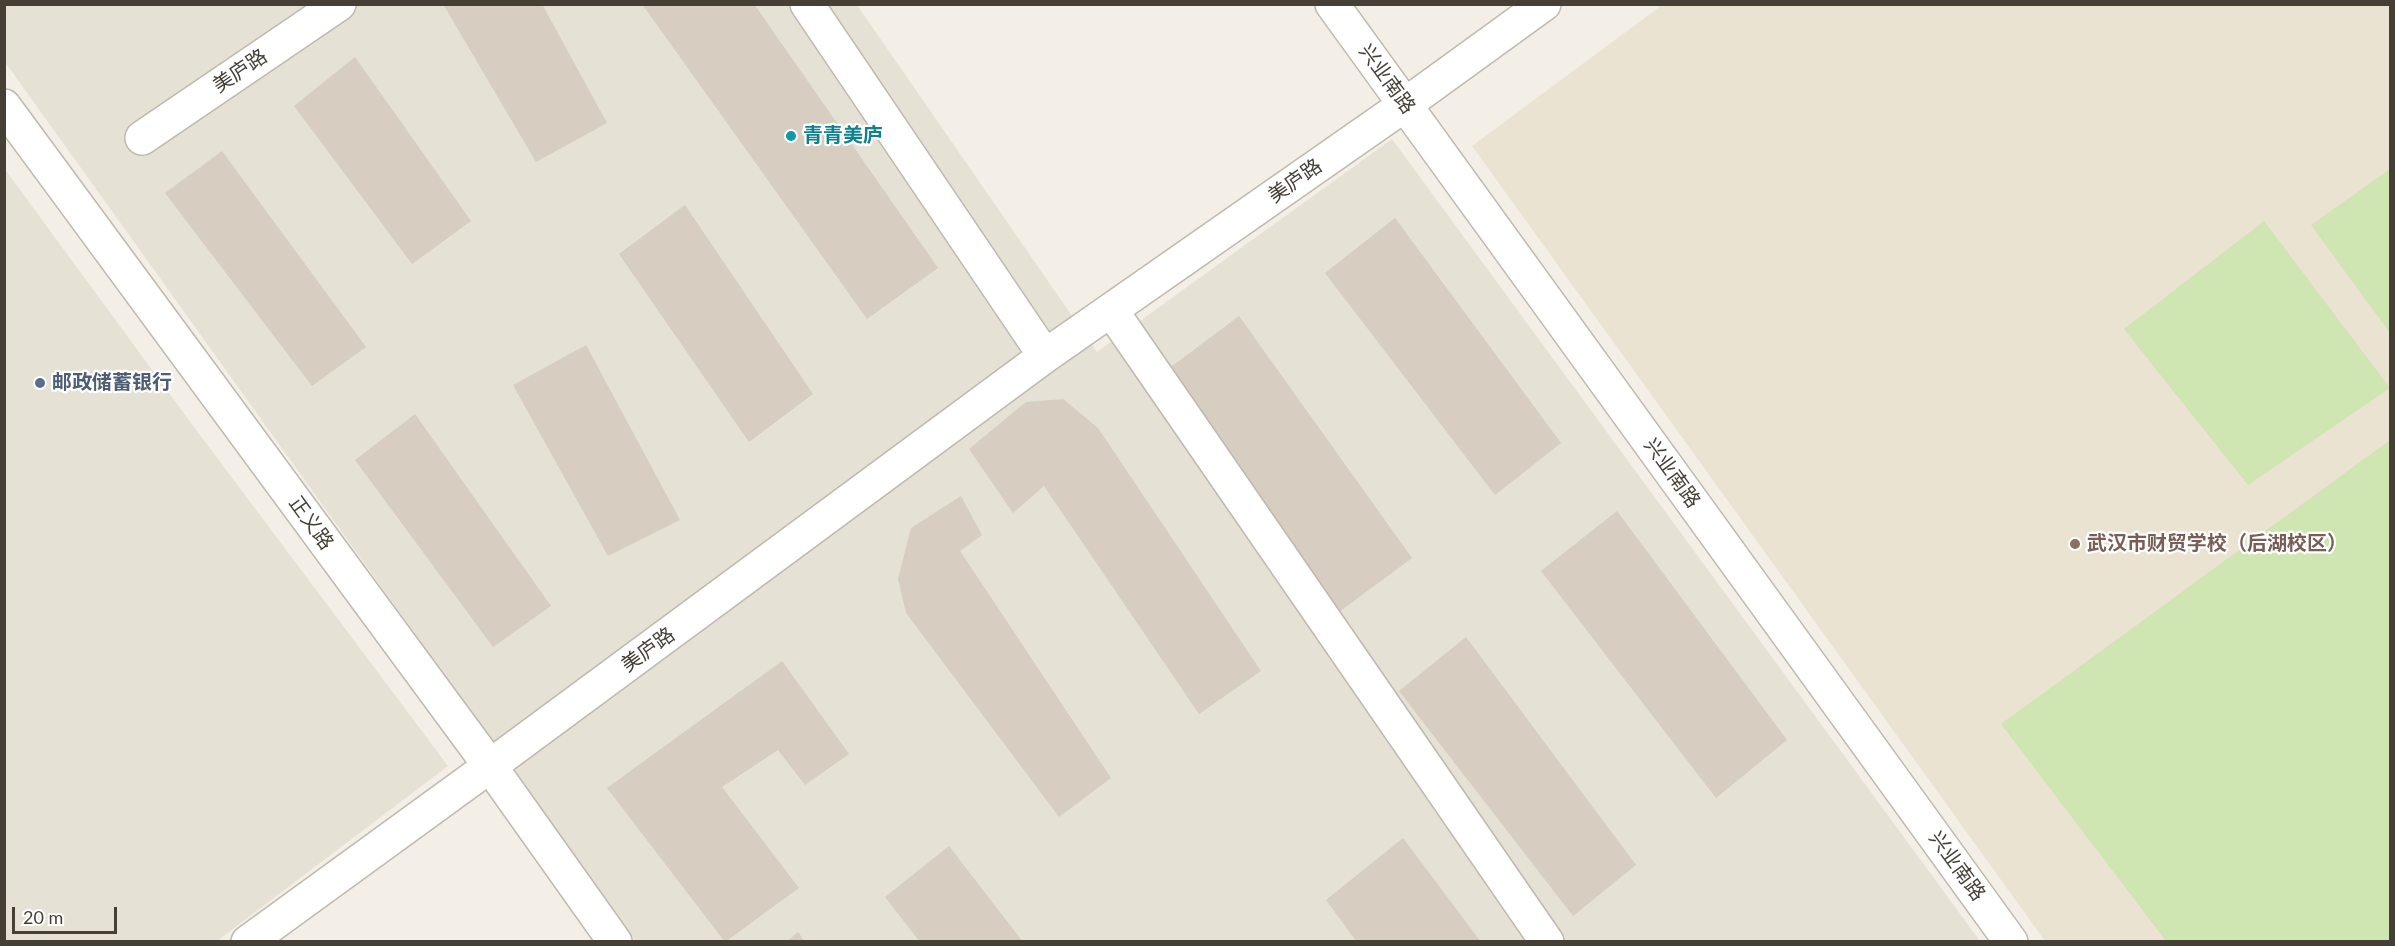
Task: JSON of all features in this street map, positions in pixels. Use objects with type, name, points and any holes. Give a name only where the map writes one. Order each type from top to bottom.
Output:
[{"type":"street","name":"美庐路","points":[[142,138],[339,4]]},
{"type":"street","points":[[807,4],[1045,356]]},
{"type":"street","name":"兴业南路","points":[[1332,4],[2011,942]]},
{"type":"street","name":"美庐路","points":[[248,942],[1045,356],[1406,104],[1544,4]]},
{"type":"street","name":"正义路","points":[[4,106],[490,766],[615,942]]},
{"type":"street","points":[[1111,310],[1547,942]]},
{"type":"shaded area","name":"青青美庐","points":[[4,5],[857,5],[1097,352],[1392,139],[1980,941],[635,941],[5,62]]},
{"type":"shaded area","name":"武汉市财贸学校（后湖校区）","points":[[1662,5],[2390,5],[2390,941],[2045,941],[1472,146]]},
{"type":"shaded area","points":[[4,168],[191,423],[448,766],[217,941],[5,941]]},
{"type":"green space","points":[[2390,169],[2390,333],[2311,225]]},
{"type":"green space","points":[[2264,221],[2390,388],[2248,485],[2124,329]]},
{"type":"green space","points":[[2390,440],[2390,941],[2166,941],[2001,724]]},
{"type":"building","points":[[443,4],[542,4],[607,123],[536,162]]},
{"type":"building","name":"青青美庐","points":[[642,4],[754,4],[938,268],[867,319]]},
{"type":"building","points":[[355,57],[471,221],[412,264],[294,106]]},
{"type":"building","points":[[222,151],[366,347],[312,386],[165,193]]},
{"type":"building","points":[[685,205],[813,394],[749,442],[619,254]]},
{"type":"building","points":[[1395,218],[1561,443],[1495,495],[1325,273]]},
{"type":"building","points":[[1239,316],[1412,558],[1339,612],[1163,373]]},
{"type":"building","points":[[586,345],[680,520],[608,556],[513,385]]},
{"type":"building","points":[[1063,399],[1098,428],[1261,671],[1199,714],[1044,486],[1013,513],[969,449],[1026,402]]},
{"type":"building","points":[[415,414],[551,606],[493,647],[355,460]]},
{"type":"building","points":[[961,496],[982,535],[960,551],[1111,778],[1059,817],[906,613],[898,579],[911,528]]},
{"type":"building","points":[[1617,511],[1787,740],[1716,798],[1541,571]]},
{"type":"building","points":[[1466,637],[1636,865],[1573,916],[1399,691]]},
{"type":"building","points":[[782,661],[849,754],[805,785],[778,750],[722,787],[799,888],[725,942],[607,788]]},
{"type":"building","points":[[1403,838],[1481,942],[1357,942],[1326,900]]},
{"type":"building","points":[[949,846],[1023,942],[920,942],[885,897]]},
{"type":"building","points":[[798,932],[805,942],[786,942]]},
{"type":"place","name":"青青美庐","points":[[791,136]]},
{"type":"place","name":"邮政储蓄银行","points":[[40,383]]},
{"type":"place","name":"武汉市财贸学校（后湖校区）","points":[[2075,544]]}]
